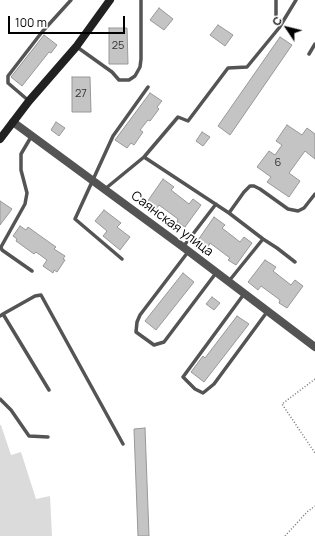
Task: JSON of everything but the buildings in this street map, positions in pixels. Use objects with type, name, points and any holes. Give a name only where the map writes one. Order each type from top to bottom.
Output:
[{"type":"main road","points":[[0,139],[29,101],[76,47],[106,1]]},
{"type":"street","name":"Саянская улица","points":[[13,122],[31,137],[94,180],[315,347]]},
{"type":"lane","points":[[29,101],[8,83],[8,76],[42,32],[71,0]]},
{"type":"lane","points":[[76,47],[112,72],[119,80],[129,80],[135,76],[140,67],[141,59],[141,0]]},
{"type":"lane","points":[[276,0],[276,15]]},
{"type":"lane","points":[[105,189],[144,157],[178,117],[188,120],[228,68],[247,67],[279,28],[296,0]]},
{"type":"lane","points":[[309,54],[315,44]]},
{"type":"lane","points":[[122,259],[76,219],[113,136],[148,87]]},
{"type":"lane","points":[[31,137],[21,154],[21,170],[27,193],[25,204],[1,247],[2,250],[32,271]]},
{"type":"lane","points":[[144,157],[230,213],[263,240],[277,248],[295,262]]},
{"type":"lane","points":[[230,213],[244,192],[250,186],[260,189],[288,209],[298,211],[304,208],[315,194]]},
{"type":"lane","points":[[216,204],[140,315],[137,322],[136,332],[154,345],[164,342],[216,272]]},
{"type":"lane","points":[[229,281],[263,240]]},
{"type":"lane","points":[[244,293],[183,377],[195,389],[203,393],[214,384],[267,312]]},
{"type":"lane","points":[[50,390],[1,315],[35,296],[41,295],[123,444]]},
{"type":"lane","points":[[0,399],[11,410],[29,436],[48,437]]},
{"type":"path","points":[[315,379],[282,404],[315,453]]},
{"type":"path","points":[[285,536],[307,512],[315,506]]},
{"type":"shaded area","points":[[0,425],[11,455],[21,452],[36,499],[50,496],[52,536],[0,536]]}]
